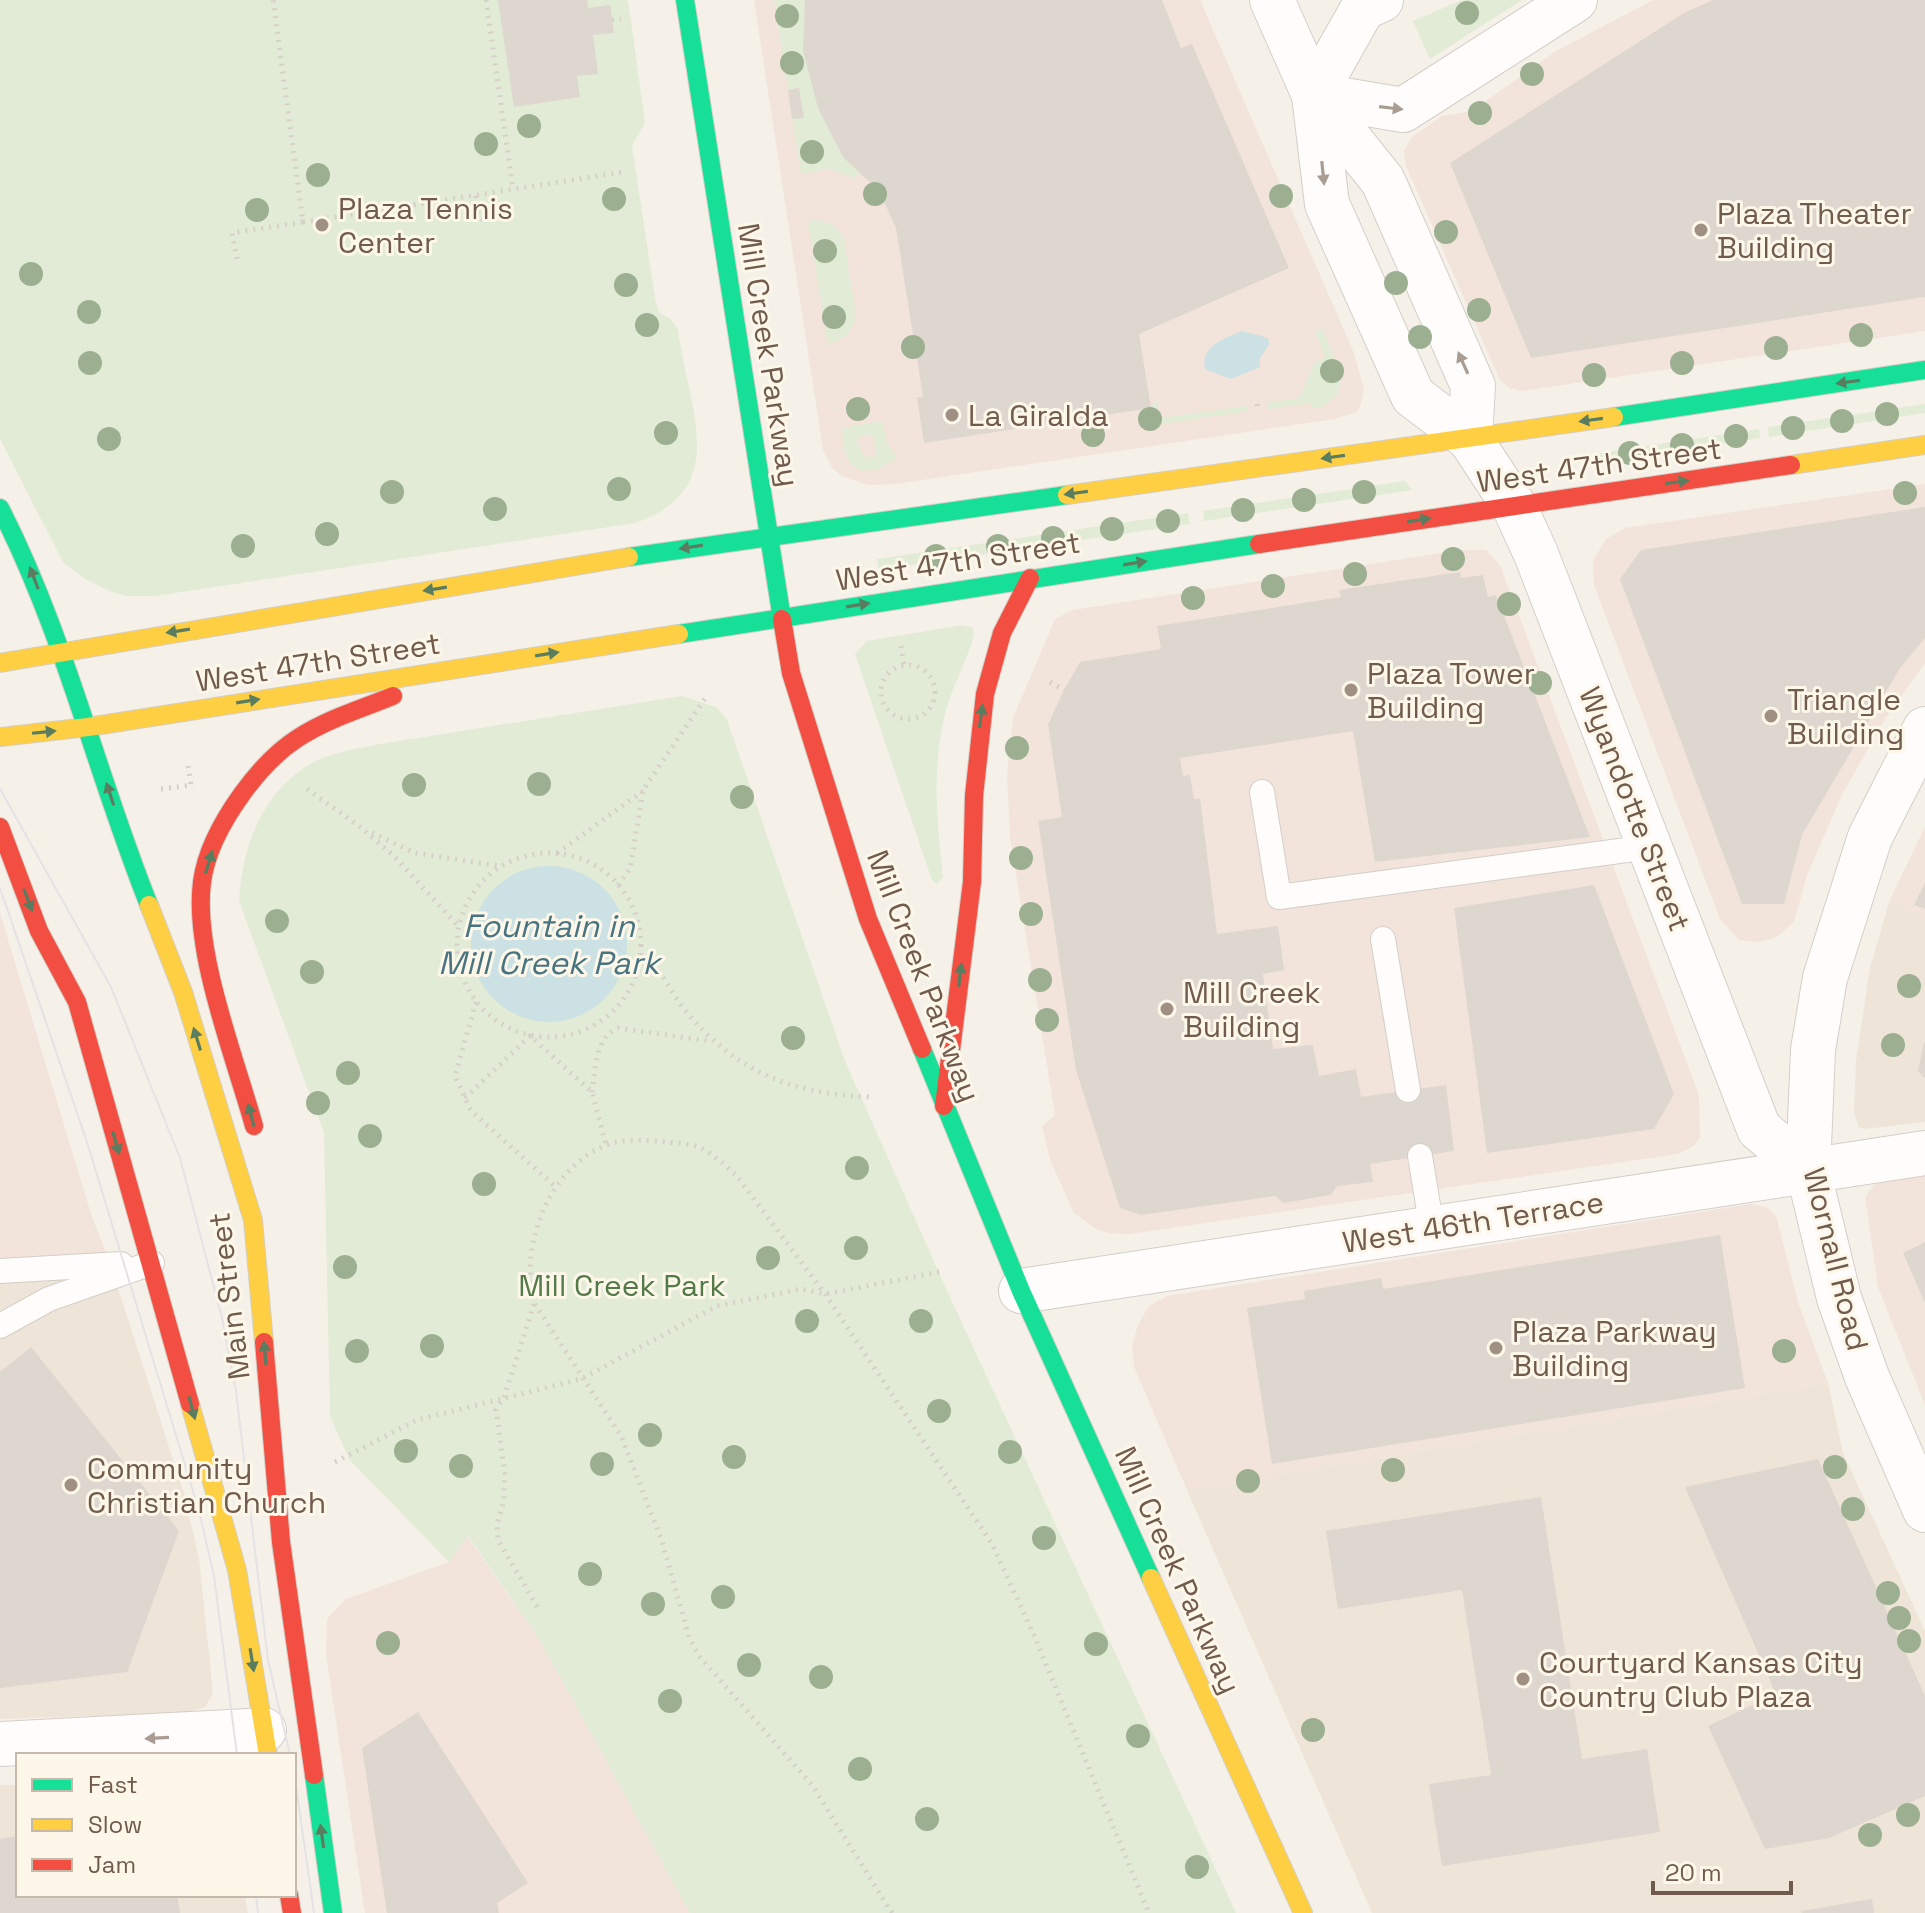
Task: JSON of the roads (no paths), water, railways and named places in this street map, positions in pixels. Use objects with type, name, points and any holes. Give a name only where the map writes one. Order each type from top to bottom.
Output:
[{"type":"main road","name":"Mill Creek Parkway","points":[[685,0],[791,673],[868,919],[943,1108],[1021,1291],[1303,1913]]},
{"type":"main road","name":"West 47th Street","points":[[0,663],[769,535],[1470,439],[1925,370]]},
{"type":"main road","name":"West 47th Street","points":[[0,737],[88,727],[1030,578],[1925,445]]},
{"type":"main road","name":"Main Street","points":[[0,508],[30,567],[62,651],[141,886],[183,992],[253,1220],[281,1542],[333,1913]]},
{"type":"main road","points":[[943,1108],[972,882],[974,796],[985,694],[1002,633],[1030,578]]},
{"type":"main road","points":[[257,1140],[205,939],[202,883],[220,826],[257,776],[296,740],[342,716],[470,666]]},
{"type":"main road","name":"Main Street","points":[[0,827],[39,931],[77,1002],[237,1570],[266,1743]]},
{"type":"main road","points":[[253,1220],[256,1167]]},
{"type":"street","name":"Wyandotte Street","points":[[1272,0],[1314,95],[1383,181],[1473,386],[1470,439]]},
{"type":"street","points":[[1381,0],[1363,8],[1314,95],[1403,110],[1575,0]]},
{"type":"street","name":"Wyandotte Street","points":[[1314,95],[1327,204],[1413,396],[1470,439],[1514,506],[1759,1129],[1808,1170]]},
{"type":"street","name":"Wornall Road","points":[[1925,729],[1870,837],[1825,978],[1813,1050],[1808,1170],[1839,1298],[1867,1377],[1925,1510]]},
{"type":"street","name":"West 46th Terrace","points":[[1021,1291],[1925,1153]]},
{"type":"street","points":[[0,1744],[266,1743]]},
{"type":"lane","points":[[1262,792],[1279,897],[1649,847]]},
{"type":"lane","points":[[1383,939],[1408,1090]]},
{"type":"lane","points":[[1420,1156],[1432,1229]]},
{"type":"lane","points":[[0,1271],[152,1263]]},
{"type":"lane","points":[[0,1326],[49,1299],[152,1263]]},
{"type":"water","points":[[1242,331],[1268,338],[1269,345],[1260,358],[1260,367],[1231,379],[1205,369],[1204,361],[1210,349]]},
{"type":"water","name":"Fountain in Mill Creek Park","points":[[549,866],[579,872],[604,889],[621,914],[627,944],[621,974],[604,999],[579,1016],[549,1022],[519,1016],[494,999],[477,974],[471,944],[477,914],[494,889],[519,872]]},
{"type":"tram line","points":[[0,789],[111,987],[180,1158],[222,1318],[236,1391],[268,1660],[290,1753]]},
{"type":"tram line","points":[[0,888],[87,1142],[199,1511],[214,1576],[237,1753]]},
{"type":"tram line","points":[[296,1786],[314,1913]]},
{"type":"tram line","points":[[256,1897],[258,1913]]},
{"type":"place","name":"Plaza Tennis Center","points":[[322,225]]},
{"type":"place","name":"Plaza Theater Building","points":[[1701,230]]},
{"type":"place","name":"La Giralda","points":[[952,415]]},
{"type":"place","name":"Plaza Tower Building","points":[[1351,690]]},
{"type":"place","name":"Triangle Building","points":[[1771,716]]},
{"type":"place","name":"Mill Creek Building","points":[[1167,1009]]},
{"type":"place","name":"Plaza Parkway Building","points":[[1496,1348]]},
{"type":"place","name":"Community Christian Church","points":[[71,1485]]},
{"type":"place","name":"Courtyard Kansas City Country Club Plaza","points":[[1523,1679]]},
{"type":"park label","name":"Mill Creek Park","points":[[622,1285]]}]
